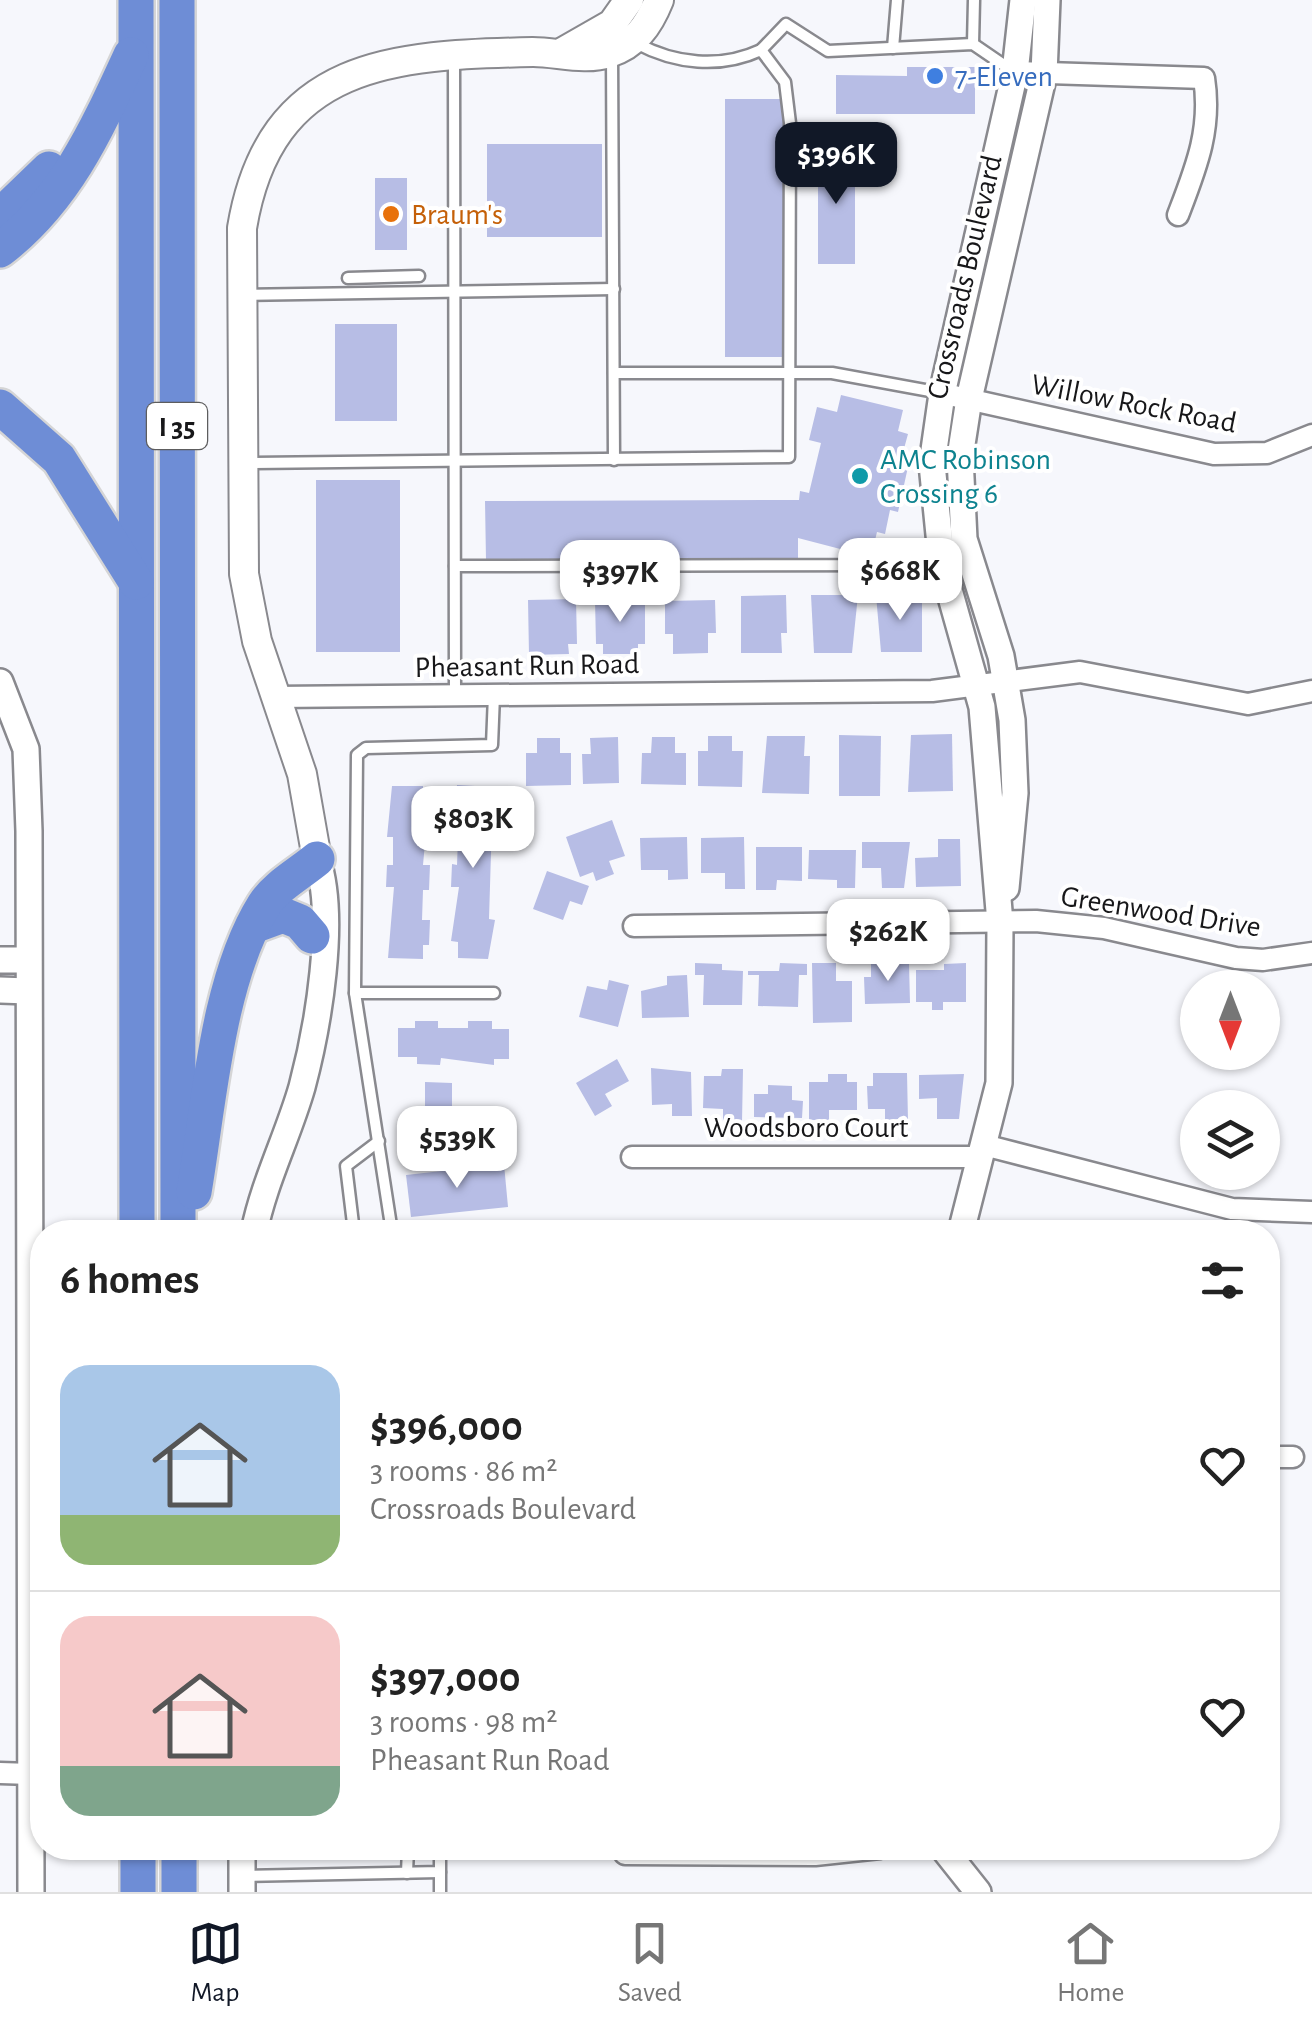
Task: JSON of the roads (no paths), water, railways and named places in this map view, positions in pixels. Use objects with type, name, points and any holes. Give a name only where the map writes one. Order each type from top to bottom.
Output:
[{"type":"highway","name":"I 35","points":[[136,0],[137,1220]]},
{"type":"highway","name":"I 35","points":[[177,0],[178,1220]]},
{"type":"highway","points":[[0,216],[62,154],[136,45]]},
{"type":"highway","points":[[0,250],[47,206],[76,167],[136,45]]},
{"type":"highway","points":[[0,407],[59,459],[138,585]]},
{"type":"highway","points":[[189,1220],[221,1038],[253,926],[271,896],[316,860]]},
{"type":"highway","points":[[253,926],[283,916],[300,922],[312,936]]},
{"type":"highway","points":[[138,1860],[138,1892]]},
{"type":"highway","points":[[178,1860],[178,1892]]},
{"type":"main road","points":[[609,0],[615,42]]},
{"type":"main road","points":[[615,42],[629,0]]},
{"type":"main road","points":[[316,860],[306,787],[257,641],[244,574],[241,463],[246,206],[263,160],[288,122],[326,88],[364,68],[403,58],[454,54],[563,52],[581,56],[615,42],[658,0]]},
{"type":"street","name":"Crossroads Boulevard","points":[[963,1220],[1001,1064],[1000,923],[977,685],[940,554],[932,464],[942,394],[1015,72],[1023,0]]},
{"type":"street","name":"Crossroads Boulevard","points":[[1000,923],[1014,793],[1005,681],[964,539],[960,468],[969,399],[1044,74],[1047,0]]},
{"type":"street","points":[[1015,72],[1204,78],[1209,110],[1206,137],[1178,215]]},
{"type":"street","name":"Willow Rock Road","points":[[942,394],[1214,454],[1267,453],[1312,435]]},
{"type":"street","name":"Pheasant Run Road","points":[[276,696],[932,692],[1080,672],[1248,704],[1270,703],[1312,691]]},
{"type":"street","points":[[0,682],[26,749],[30,1513]]},
{"type":"street","points":[[315,1018],[311,880],[316,860]]},
{"type":"street","points":[[258,1220],[302,1088],[315,1018],[324,950],[324,879],[316,860]]},
{"type":"street","name":"Greenwood Drive","points":[[634,926],[1000,923],[1104,928],[1236,958],[1262,960],[1312,953]]},
{"type":"street","points":[[0,960],[28,960]]},
{"type":"street","points":[[0,990],[28,990]]},
{"type":"street","name":"Woodsboro Court","points":[[632,1158],[983,1151],[1232,1209],[1312,1212]]},
{"type":"street","points":[[1280,1458],[1293,1457]]},
{"type":"street","points":[[0,1773],[30,1774]]},
{"type":"street","points":[[31,1860],[31,1892]]},
{"type":"street","points":[[952,1860],[978,1892]]},
{"type":"lane","points":[[893,48],[897,0]]},
{"type":"lane","points":[[973,44],[974,0]]},
{"type":"lane","points":[[614,460],[615,42],[682,61],[723,61],[761,50],[786,24],[828,51],[973,44],[1015,72]]},
{"type":"lane","points":[[241,463],[789,457],[790,107],[785,82],[761,50]]},
{"type":"lane","points":[[454,54],[455,696]]},
{"type":"lane","points":[[974,254],[1001,262]]},
{"type":"lane","points":[[348,278],[419,276]]},
{"type":"lane","points":[[242,296],[614,289]]},
{"type":"lane","points":[[614,374],[832,373],[942,394]]},
{"type":"lane","points":[[455,566],[905,565],[940,554]]},
{"type":"lane","points":[[390,1220],[356,992],[357,755],[366,748],[492,745],[494,695]]},
{"type":"lane","points":[[356,992],[494,993]]},
{"type":"lane","points":[[353,1220],[346,1166],[379,1141]]},
{"type":"lane","points":[[407,1873],[408,1860]]},
{"type":"lane","points":[[440,1860],[440,1892]]},
{"type":"lane","points":[[242,1884],[440,1872]]},
{"type":"place","name":"7-Eleven","points":[[935,76]]},
{"type":"place","name":"Braum's","points":[[391,214]]},
{"type":"place","name":"AMC Robinson Crossing 6","points":[[860,476]]}]
